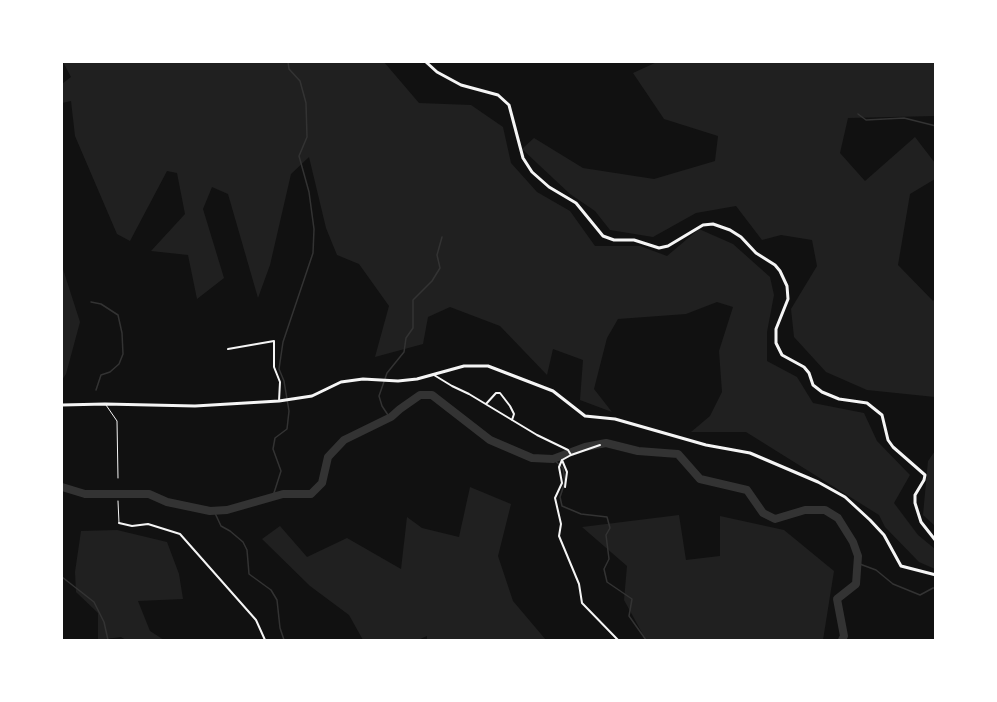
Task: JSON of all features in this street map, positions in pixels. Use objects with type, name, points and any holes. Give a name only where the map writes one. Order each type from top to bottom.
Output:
[{"type":"main road","points":[[426,62],[437,72],[461,85],[498,95],[509,105],[524,158],[532,172],[549,187],[576,203],[603,236],[615,240],[634,240],[659,248],[668,246],[703,225],[713,224],[741,237],[762,258],[775,265],[787,286],[788,299],[776,329],[776,343],[782,355],[804,367],[813,385],[822,392],[840,399],[867,403],[882,415],[888,440],[893,447],[925,475],[915,495],[915,503],[921,522],[936,541]]},
{"type":"main road","points":[[62,405],[195,406],[281,400],[312,396],[341,382],[363,379],[388,381],[417,379],[464,366],[488,366],[553,391],[585,416],[615,419],[706,445],[750,453],[818,482],[845,497],[878,528],[900,566],[936,575]]},
{"type":"street","points":[[228,349],[274,341],[274,367],[280,382],[281,400]]},
{"type":"street","points":[[434,375],[568,450],[571,455]]},
{"type":"street","points":[[485,404],[496,393],[500,393],[514,414],[512,420]]},
{"type":"street","points":[[600,445],[562,460],[559,467],[562,483],[555,498],[561,524],[559,536],[561,544],[579,584],[582,603],[618,640]]},
{"type":"street","points":[[562,460],[567,472],[565,487]]},
{"type":"street","points":[[119,524],[132,526],[148,524],[180,534],[256,620],[265,640]]},
{"type":"lane","points":[[105,404],[117,422],[118,478]]},
{"type":"lane","points":[[118,501],[119,524]]},
{"type":"shaded area","points":[[63,62],[384,62],[419,103],[471,105],[503,127],[511,163],[537,192],[570,211],[595,246],[640,246],[667,256],[699,229],[733,244],[770,277],[774,295],[767,332],[767,361],[797,377],[813,403],[864,413],[877,441],[910,475],[894,503],[918,535],[935,549],[935,569],[919,562],[885,527],[879,515],[746,432],[691,432],[710,416],[722,392],[719,351],[733,307],[717,302],[686,314],[618,319],[607,338],[594,389],[612,412],[580,400],[583,360],[553,349],[547,375],[500,326],[450,307],[428,317],[423,344],[375,357],[389,306],[359,264],[337,255],[326,228],[309,157],[291,174],[270,265],[258,298],[228,194],[212,187],[203,209],[224,278],[197,299],[188,255],[151,251],[185,214],[177,173],[167,171],[130,241],[117,234],[75,136],[71,101],[62,103],[62,84],[71,77]]},
{"type":"shaded area","points":[[657,62],[935,62],[935,116],[848,118],[840,153],[865,181],[915,137],[935,163],[935,179],[910,194],[898,265],[933,301],[935,298],[935,397],[867,390],[826,372],[794,337],[791,309],[817,266],[812,240],[781,235],[762,240],[736,206],[696,213],[653,237],[610,230],[595,211],[570,194],[522,149],[534,138],[583,168],[654,179],[715,161],[718,136],[664,119],[633,73]]},
{"type":"shaded area","points":[[62,266],[80,322],[66,374],[62,380]]},
{"type":"shaded area","points":[[935,451],[935,526],[923,515],[928,461]]},
{"type":"shaded area","points":[[470,487],[511,504],[498,556],[513,601],[546,640],[427,640],[427,636],[418,640],[363,640],[349,615],[310,586],[262,539],[280,526],[307,557],[347,538],[401,569],[407,517],[422,528],[459,537]]},
{"type":"shaded area","points":[[679,515],[686,560],[720,556],[720,516],[784,530],[834,571],[823,640],[646,640],[624,600],[627,566],[582,527]]},
{"type":"shaded area","points":[[117,530],[167,542],[179,574],[183,599],[138,601],[150,631],[164,640],[126,640],[121,637],[98,640],[98,613],[76,592],[75,572],[81,531]]},
{"type":"waterway","points":[[273,496],[281,471],[273,449],[275,438],[287,429],[289,411],[284,381],[279,369],[283,342],[313,253],[314,229],[309,192],[299,156],[307,137],[306,103],[300,81],[289,69],[288,62]]},
{"type":"waterway","points":[[858,114],[866,120],[904,118],[936,126]]},
{"type":"waterway","points":[[390,418],[379,396],[387,373],[404,352],[406,338],[413,328],[413,300],[432,281],[440,268],[437,255],[442,237]]},
{"type":"waterway","points":[[91,302],[101,304],[118,315],[122,333],[123,354],[119,364],[110,372],[101,375],[96,390]]},
{"type":"waterway","points":[[62,487],[85,494],[149,494],[167,502],[210,511],[227,510],[283,494],[311,494],[322,483],[328,457],[344,440],[391,417],[420,395],[432,395],[490,440],[532,458],[553,459],[585,447],[606,443],[638,451],[678,454],[700,479],[747,490],[763,513],[775,519],[805,510],[825,510],[838,518],[853,542],[858,556],[856,584],[837,599],[844,636],[842,640]]},
{"type":"waterway","points":[[553,459],[563,468],[565,482],[560,497],[562,506],[581,514],[607,517],[610,528],[606,535],[609,559],[604,569],[607,582],[632,599],[629,616],[646,640]]},
{"type":"waterway","points":[[214,511],[221,526],[243,542],[247,550],[249,574],[271,590],[277,600],[280,628],[284,640]]},
{"type":"waterway","points":[[857,563],[876,570],[893,584],[920,595],[936,588]]},
{"type":"waterway","points":[[62,577],[94,602],[104,622],[108,640]]}]
